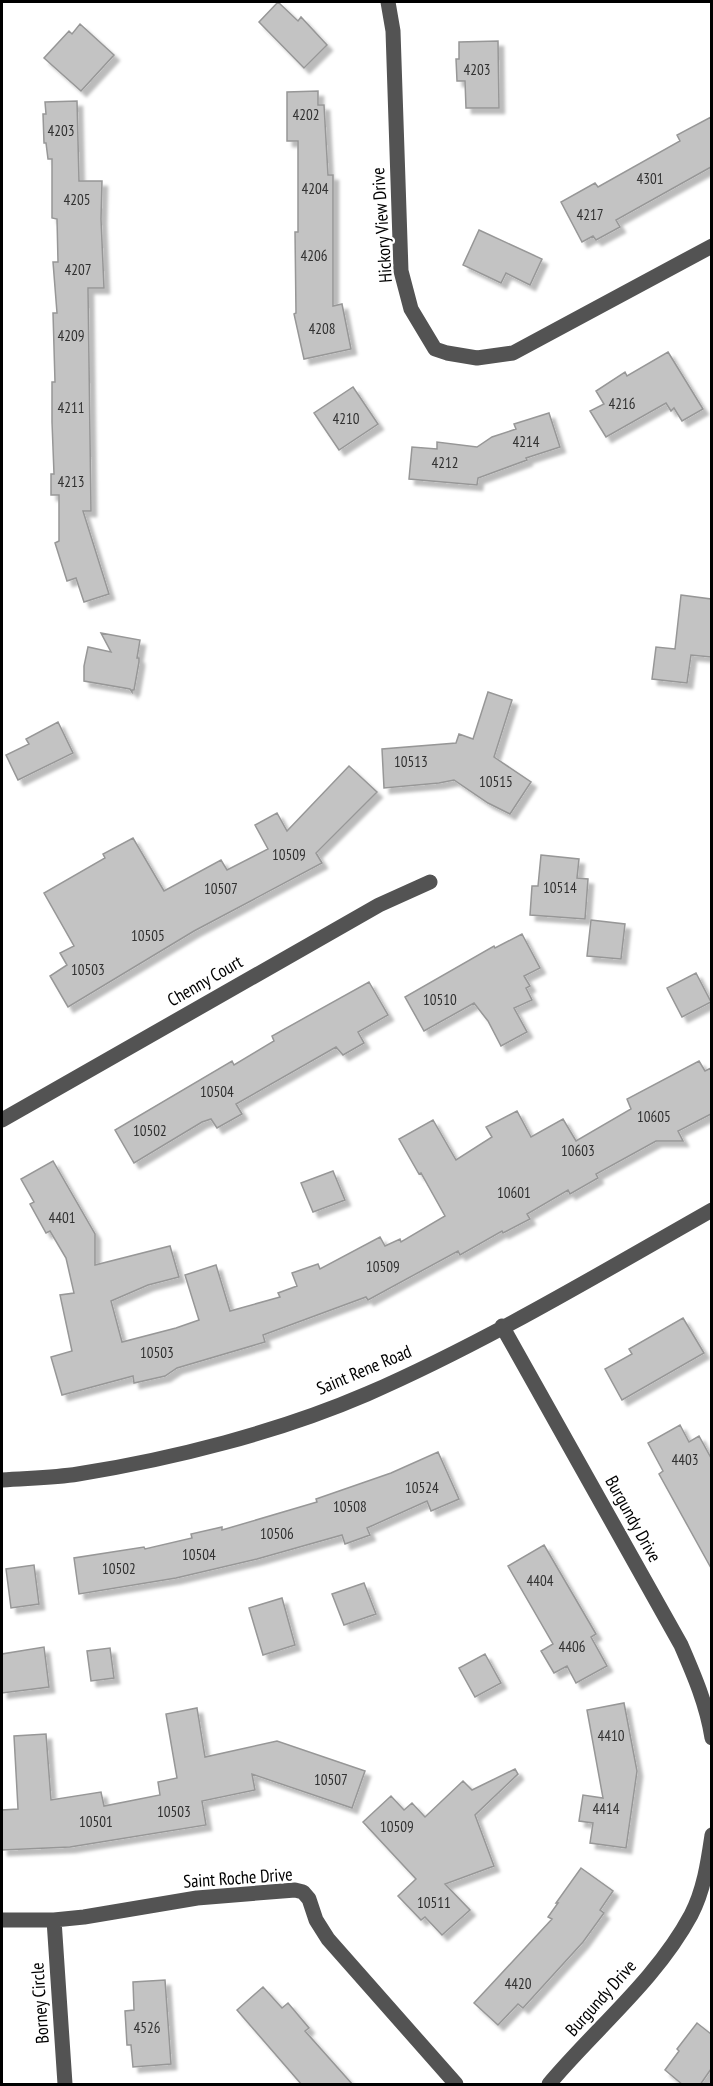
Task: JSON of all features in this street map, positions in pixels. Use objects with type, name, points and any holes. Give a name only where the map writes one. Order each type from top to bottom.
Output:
[{"type":"street","name":"Hickory View Drive","points":[[388,2],[393,31],[401,271],[411,309],[435,349],[477,358],[513,353],[711,246]]},
{"type":"street","name":"Chenny Court","points":[[2,1120],[379,905],[430,882]]},
{"type":"street","name":"Saint Rene Road","points":[[2,1480],[77,1474],[165,1458],[231,1441],[365,1395],[580,1285],[711,1210]]},
{"type":"street","name":"Burgundy Drive","points":[[502,1326],[681,1645],[696,1679],[709,1722],[711,1738]]},
{"type":"street","name":"Burgundy Drive","points":[[549,2085],[656,1967],[691,1914],[702,1885],[711,1835]]},
{"type":"street","name":"Saint Roche Drive","points":[[2,1920],[54,1920],[197,1898],[295,1890],[303,1892],[309,1899],[316,1920],[328,1939],[456,2085]]},
{"type":"street","name":"Borney Circle","points":[[54,1920],[65,2085]]},
{"type":"building","points":[[278,2],[298,21],[301,17],[327,45],[304,68],[259,22]]},
{"type":"building","points":[[80,24],[114,55],[81,91],[44,58],[69,31],[72,34]]},
{"type":"building","points":[[498,41],[499,108],[466,108],[465,81],[457,81],[456,59],[459,59],[459,42]]},
{"type":"building","points":[[318,91],[318,105],[324,105],[328,175],[333,175],[333,306],[342,304],[351,349],[304,359],[294,314],[296,313],[295,232],[298,232],[298,141],[287,141],[287,92]]},
{"type":"building","points":[[77,101],[79,181],[102,181],[104,288],[88,288],[91,511],[83,511],[109,594],[84,602],[76,578],[67,581],[55,543],[59,541],[59,495],[51,495],[51,474],[54,474],[53,313],[57,313],[53,262],[58,262],[57,219],[52,218],[52,159],[48,159],[46,143],[44,143],[43,114],[46,114],[45,102]]},
{"type":"building","points":[[711,117],[711,167],[616,220],[620,227],[596,240],[593,236],[582,242],[561,202],[595,183],[598,187],[680,141],[677,135]]},
{"type":"building","points":[[479,230],[542,259],[530,285],[506,273],[501,283],[463,265]]},
{"type":"building","points":[[668,352],[703,409],[682,421],[674,408],[671,411],[666,403],[606,437],[590,411],[604,404],[596,391],[625,372],[627,376]]},
{"type":"building","points":[[353,387],[378,424],[339,450],[314,413]]},
{"type":"building","points":[[549,413],[560,447],[478,478],[477,485],[409,479],[412,447],[437,449],[437,442],[477,447],[492,437],[516,429],[514,424]]},
{"type":"building","points":[[681,595],[711,599],[711,657],[691,655],[687,683],[652,679],[656,647],[675,649]]},
{"type":"building","points":[[101,633],[140,640],[137,658],[139,662],[132,692],[130,689],[84,681],[88,647],[111,652]]},
{"type":"building","points":[[488,692],[512,700],[494,757],[531,782],[510,814],[488,803],[454,780],[384,788],[382,749],[456,743],[459,734],[473,739]]},
{"type":"building","points":[[58,722],[73,753],[18,780],[6,755],[29,744],[26,739]]},
{"type":"building","points":[[349,766],[377,792],[316,853],[322,863],[194,931],[68,1007],[50,976],[67,965],[60,953],[74,946],[44,893],[105,858],[103,854],[133,838],[164,891],[221,860],[227,870],[268,849],[255,825],[277,813],[287,831]]},
{"type":"building","points":[[541,855],[579,859],[577,878],[588,879],[585,919],[530,915],[532,886],[538,886]]},
{"type":"building","points":[[591,920],[625,924],[621,959],[587,956]]},
{"type":"building","points":[[522,934],[540,968],[524,976],[530,986],[526,988],[532,1000],[514,1008],[527,1032],[501,1046],[488,1021],[474,1003],[424,1031],[405,997],[494,946],[495,948]]},
{"type":"building","points":[[696,973],[711,1002],[682,1017],[667,988]]},
{"type":"building","points":[[369,982],[388,1015],[358,1032],[364,1043],[343,1055],[336,1047],[236,1104],[242,1114],[217,1128],[211,1119],[202,1122],[134,1163],[115,1130],[232,1061],[234,1065],[274,1041],[272,1036]]},
{"type":"building","points":[[699,1061],[705,1071],[711,1068],[711,1114],[678,1131],[683,1141],[656,1141],[596,1174],[598,1178],[570,1194],[568,1190],[527,1214],[530,1219],[503,1233],[502,1231],[460,1255],[458,1251],[368,1300],[366,1297],[263,1335],[265,1342],[177,1368],[165,1376],[134,1383],[133,1376],[62,1395],[51,1357],[72,1351],[60,1295],[74,1293],[66,1258],[50,1231],[46,1233],[30,1204],[34,1202],[21,1179],[53,1161],[95,1234],[95,1265],[170,1246],[179,1277],[148,1285],[111,1301],[122,1342],[199,1320],[185,1275],[216,1265],[230,1311],[280,1297],[278,1293],[297,1286],[292,1273],[318,1264],[320,1269],[380,1237],[385,1246],[400,1239],[401,1242],[445,1216],[399,1139],[433,1120],[456,1160],[492,1137],[486,1127],[517,1111],[531,1137],[563,1119],[576,1141],[631,1109],[627,1099]]},
{"type":"building","points":[[333,1171],[345,1200],[313,1212],[301,1183]]},
{"type":"building","points":[[683,1318],[704,1353],[622,1400],[605,1369],[632,1354],[629,1349]]},
{"type":"building","points":[[680,1425],[689,1442],[699,1436],[711,1458],[711,1568],[659,1474],[663,1471],[648,1443]]},
{"type":"building","points":[[438,1452],[459,1499],[431,1511],[427,1501],[367,1528],[370,1535],[345,1544],[342,1535],[257,1559],[176,1578],[79,1594],[74,1558],[144,1547],[145,1549],[192,1538],[191,1534],[222,1527],[222,1530],[317,1502],[316,1499],[391,1473]]},
{"type":"building","points":[[544,1545],[596,1634],[591,1637],[607,1666],[576,1683],[567,1666],[554,1673],[541,1651],[553,1644],[508,1566]]},
{"type":"building","points":[[34,1565],[39,1604],[11,1608],[6,1569]]},
{"type":"building","points":[[364,1583],[376,1614],[344,1625],[332,1594]]},
{"type":"building","points":[[282,1598],[295,1645],[263,1655],[249,1608]]},
{"type":"building","points":[[44,1647],[49,1687],[2,1693],[2,1654]]},
{"type":"building","points":[[110,1648],[114,1678],[91,1681],[87,1651]]},
{"type":"building","points":[[485,1654],[501,1683],[475,1697],[459,1668]]},
{"type":"building","points":[[624,1703],[637,1771],[626,1848],[590,1843],[593,1823],[579,1821],[583,1795],[603,1798],[587,1710]]},
{"type":"building","points":[[197,1708],[205,1757],[277,1741],[365,1771],[352,1808],[252,1774],[255,1790],[202,1801],[206,1825],[70,1847],[2,1850],[2,1810],[18,1809],[14,1736],[46,1734],[51,1800],[101,1792],[104,1806],[160,1795],[158,1782],[177,1778],[166,1714]]},
{"type":"building","points":[[515,1769],[518,1774],[475,1815],[494,1866],[445,1884],[470,1910],[442,1935],[425,1917],[421,1920],[398,1896],[416,1879],[363,1822],[391,1796],[404,1810],[412,1803],[425,1817],[463,1781],[472,1790]]},
{"type":"building","points":[[581,1868],[613,1891],[600,1910],[604,1913],[583,1942],[523,2008],[518,2004],[498,2025],[474,2003],[552,1919],[548,1917]]},
{"type":"building","points":[[165,1980],[171,2064],[133,2067],[131,2045],[127,2045],[125,2011],[134,2010],[133,1982]]},
{"type":"building","points":[[263,1987],[282,2008],[288,2003],[309,2028],[305,2031],[353,2085],[302,2085],[237,2010]]},
{"type":"building","points":[[697,2023],[711,2034],[711,2069],[700,2085],[683,2085],[665,2070],[679,2051],[677,2049]]}]
